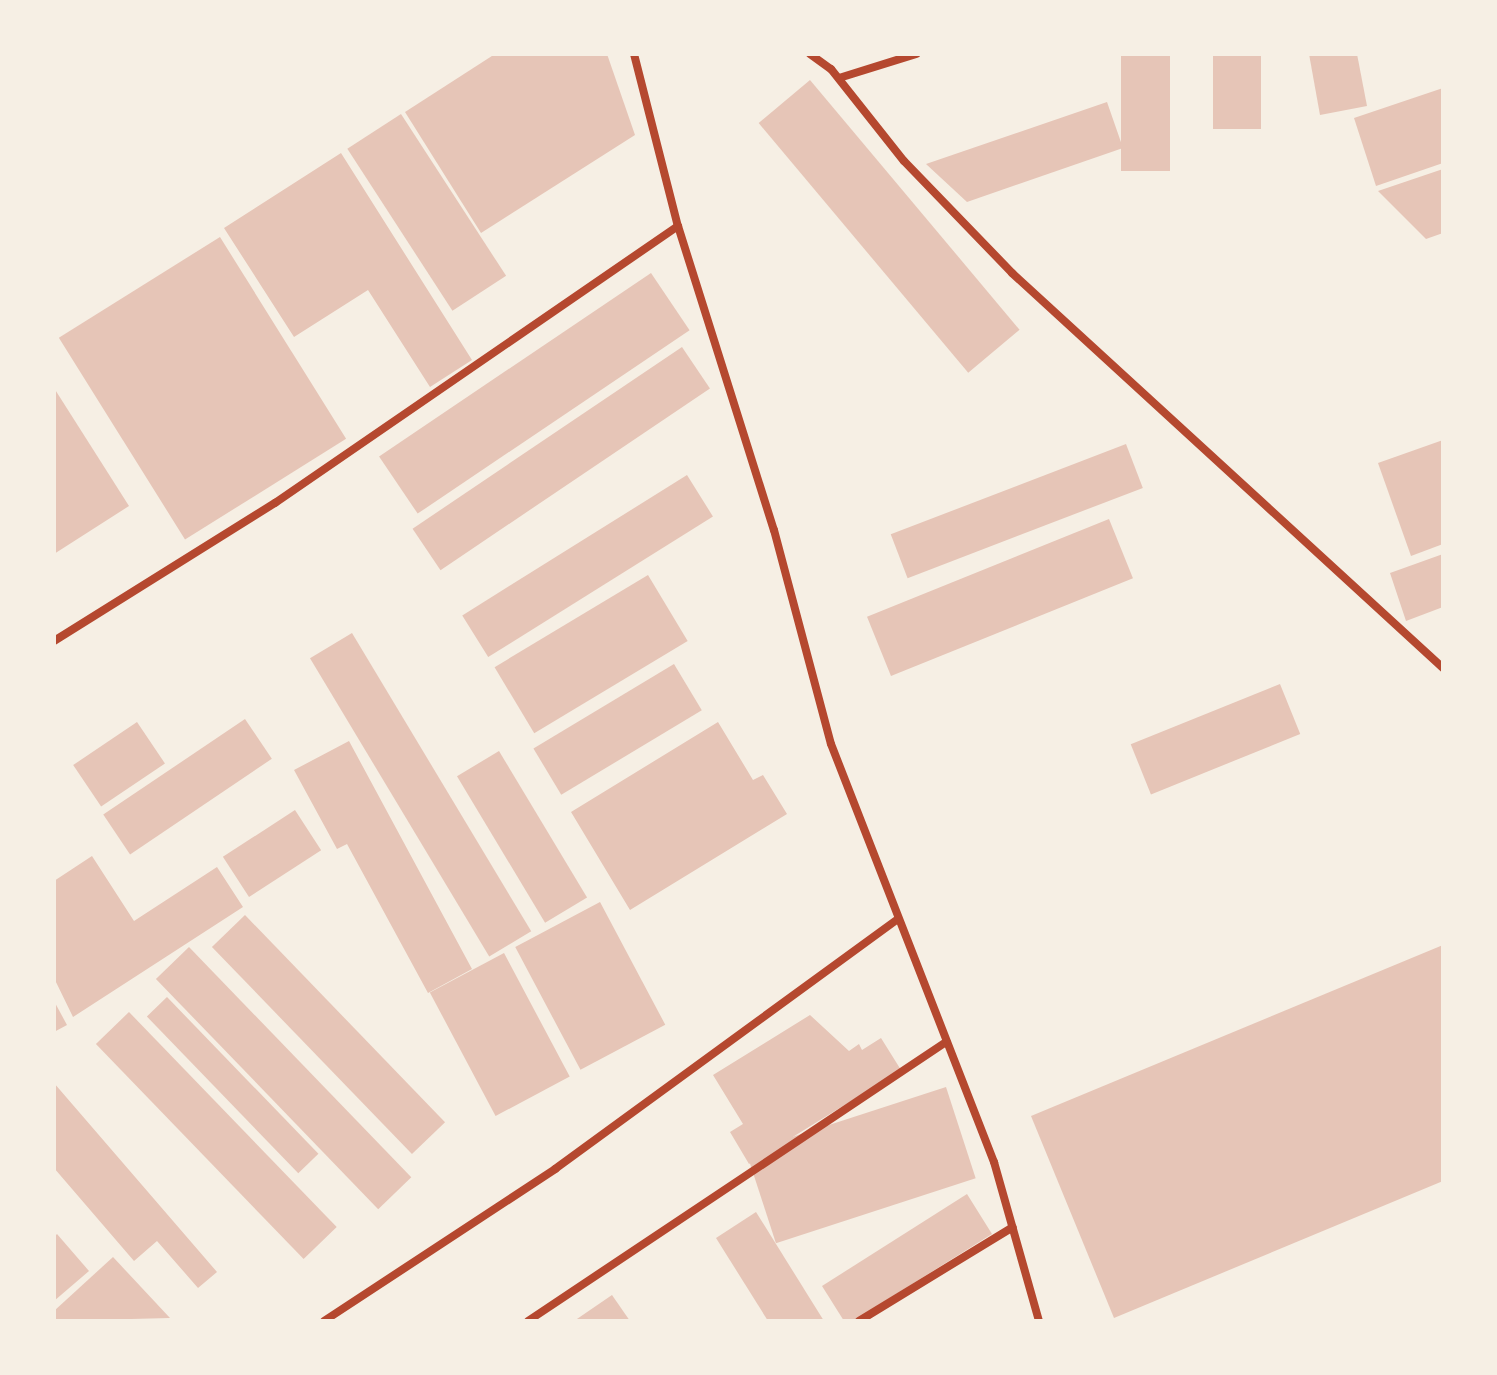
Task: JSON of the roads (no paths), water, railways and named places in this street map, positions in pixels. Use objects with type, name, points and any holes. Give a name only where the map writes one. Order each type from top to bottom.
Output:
[{"type":"street","points":[[634,54],[678,226],[774,530],[831,744],[896,920],[994,1162],[1039,1321]]},
{"type":"street","points":[[810,54],[839,78],[904,161],[1012,273],[1443,668]]},
{"type":"street","points":[[839,78],[916,54]]},
{"type":"street","points":[[54,641],[275,503],[678,226]]},
{"type":"street","points":[[324,1321],[555,1169],[896,920]]},
{"type":"street","points":[[528,1321],[946,1042]]},
{"type":"street","points":[[859,1321],[1013,1227]]}]
